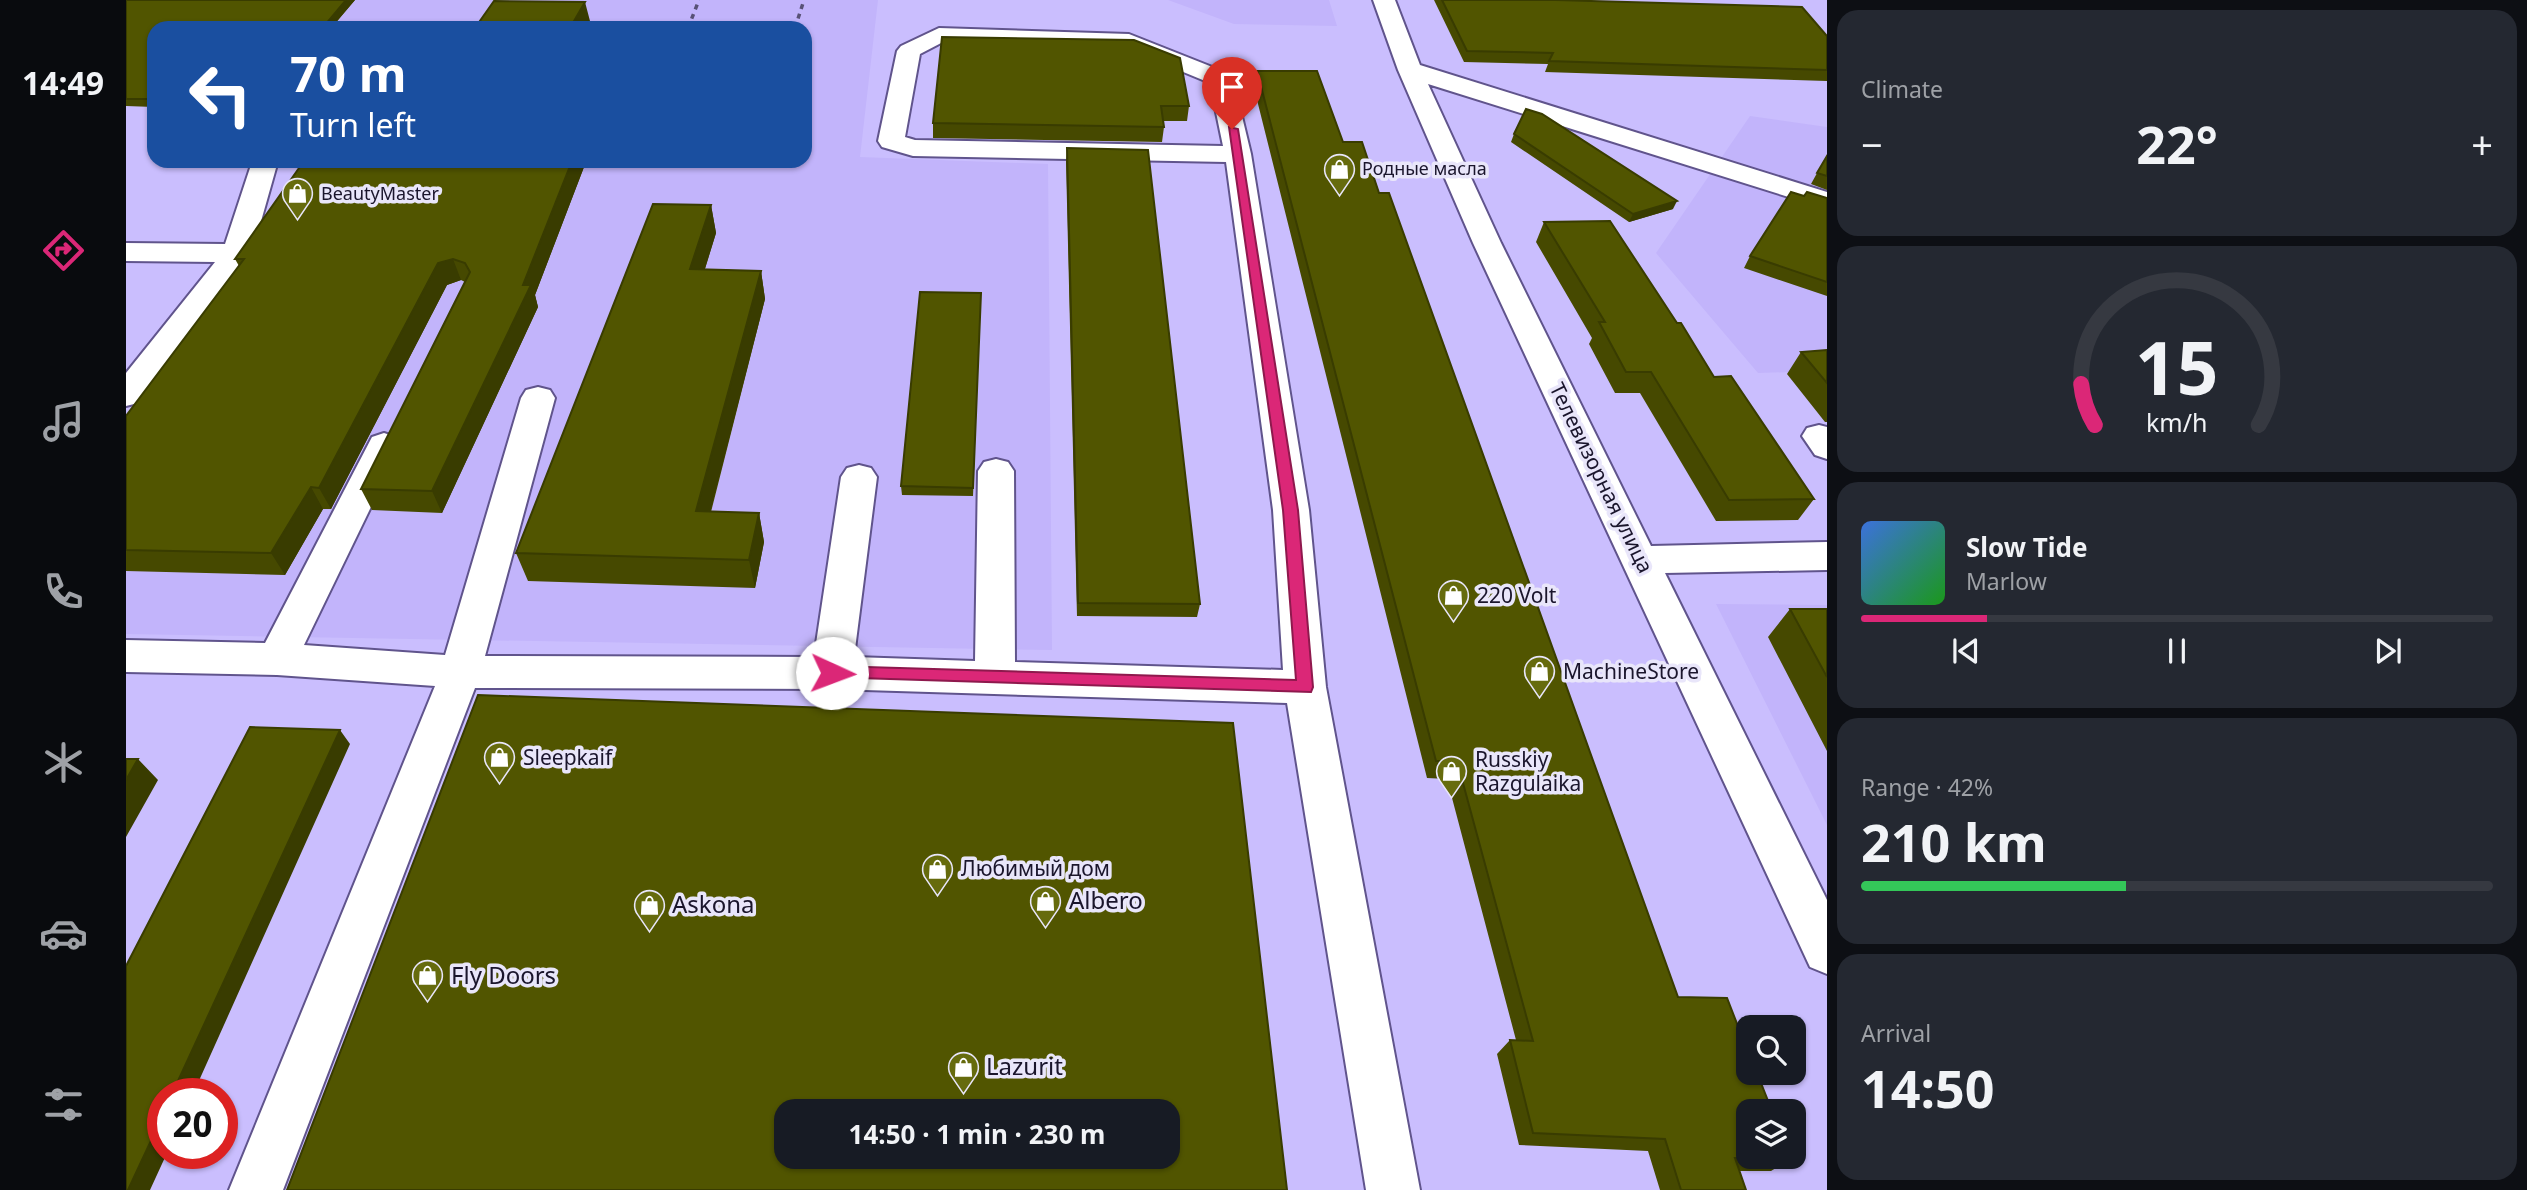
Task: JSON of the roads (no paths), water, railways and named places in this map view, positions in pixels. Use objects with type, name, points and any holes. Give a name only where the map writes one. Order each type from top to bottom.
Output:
[{"type":"street","points":[[1370,0],[1384,0]]},
{"type":"street","name":"Телевизорная улица","points":[[1384,0],[1410,70],[1487,243],[1827,951]]},
{"type":"street","points":[[1238,154],[913,148],[891,141],[909,51],[939,35],[1129,41],[1221,79],[1238,154],[1291,510],[1305,687],[1393,1190]]},
{"type":"street","points":[[1410,70],[1827,201]]},
{"type":"street","points":[[126,395],[237,253],[263,168]]},
{"type":"street","points":[[126,251],[237,253]]},
{"type":"street","points":[[256,1190],[439,733],[460,673],[538,398]]},
{"type":"street","points":[[277,659],[399,415]]},
{"type":"street","points":[[995,679],[996,471]]},
{"type":"street","points":[[832,673],[859,477]]},
{"type":"street","points":[[1641,560],[1827,556]]},
{"type":"street","points":[[126,656],[277,659],[460,673],[832,673],[1305,687]]},
{"type":"railway","points":[[691,21],[699,0]]},
{"type":"railway","points":[[797,21],[804,0]]},
{"type":"place","name":"Родные масла","points":[[1339,196]]},
{"type":"place","name":"BeautyMaster","points":[[298,221]]},
{"type":"place","name":"220 Volt","points":[[1454,623]]},
{"type":"place","name":"MachineStore","points":[[1540,699]]},
{"type":"place","name":"Sleepkaif","points":[[500,785]]},
{"type":"place","name":"Russkiy Razgulaika","points":[[1452,799]]},
{"type":"place","name":"Любимый дом","points":[[938,896]]},
{"type":"place","name":"Albero","points":[[1046,928]]},
{"type":"place","name":"Askona","points":[[649,932]]},
{"type":"place","name":"Fly Doors","points":[[428,1003]]},
{"type":"place","name":"Lazurit","points":[[963,1094]]}]
